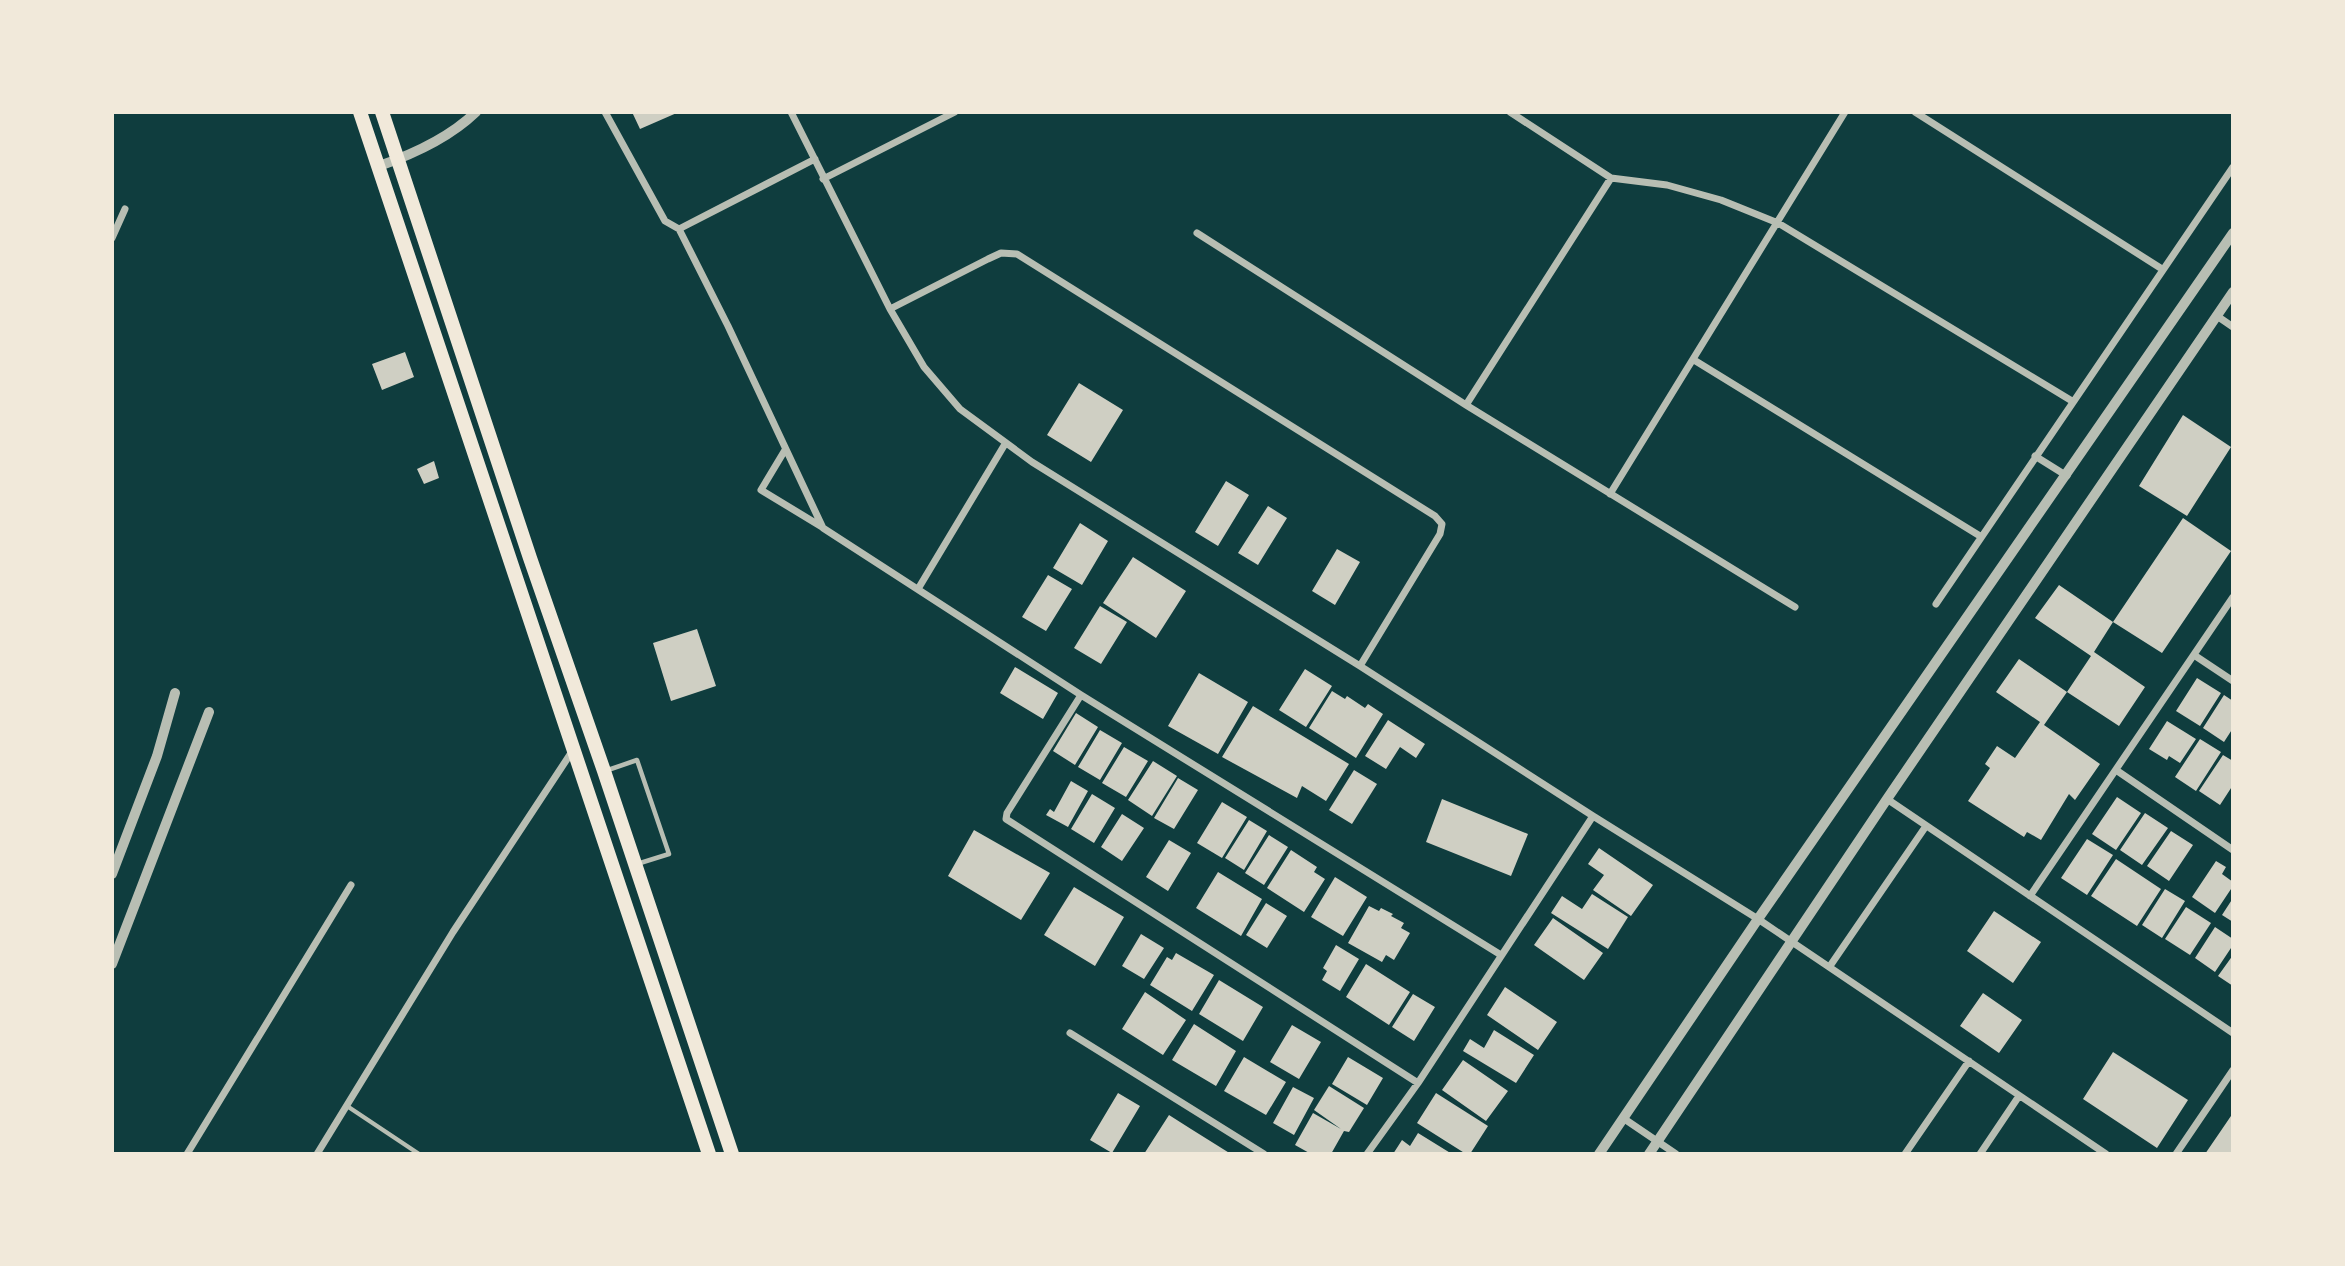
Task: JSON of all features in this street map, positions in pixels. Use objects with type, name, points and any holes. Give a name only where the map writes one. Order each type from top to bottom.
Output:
[{"type":"main road","points":[[360,112],[709,1154]]},
{"type":"main road","points":[[383,112],[530,558],[732,1154]]},
{"type":"street","points":[[379,166],[443,137],[476,112]]},
{"type":"street","points":[[605,112],[666,221],[679,229],[728,326],[822,528]]},
{"type":"street","points":[[791,112],[890,309],[924,367],[960,409],[1005,444],[1758,919],[2106,1154]]},
{"type":"street","points":[[823,179],[940,115],[955,112]]},
{"type":"street","points":[[1510,112],[1611,178],[1667,185],[1721,200],[1778,223],[2072,401]]},
{"type":"street","points":[[1610,494],[1845,112]]},
{"type":"street","points":[[1915,112],[2162,269]]},
{"type":"street","points":[[679,229],[815,159]]},
{"type":"street","points":[[1936,604],[2233,167]]},
{"type":"street","points":[[1466,405],[1611,178]]},
{"type":"street","points":[[112,238],[125,209]]},
{"type":"street","points":[[1197,233],[1466,405],[1794,607]]},
{"type":"street","points":[[1599,1154],[1758,919],[2233,233]]},
{"type":"street","points":[[890,309],[988,259],[1001,254],[1017,254],[1435,516],[1443,524],[1440,534],[1360,666]]},
{"type":"street","points":[[1649,1154],[2233,292]]},
{"type":"street","points":[[2217,316],[2233,327]]},
{"type":"street","points":[[1694,360],[1980,536]]},
{"type":"street","points":[[918,589],[1005,444]]},
{"type":"street","points":[[785,450],[761,491],[1081,695],[1501,955]]},
{"type":"street","points":[[2035,456],[2067,476]]},
{"type":"street","points":[[2030,896],[2233,597]]},
{"type":"street","points":[[2194,655],[2233,681]]},
{"type":"street","points":[[112,874],[158,757],[175,693]]},
{"type":"street","points":[[1081,695],[1007,813],[1006,819],[1418,1083]]},
{"type":"street","points":[[112,964],[209,712]]},
{"type":"street","points":[[317,1154],[453,932],[573,750]]},
{"type":"street","points":[[2116,770],[2233,850]]},
{"type":"street","points":[[1887,799],[2233,1033]]},
{"type":"street","points":[[1367,1154],[1418,1083],[1593,816]]},
{"type":"street","points":[[1830,966],[1926,826]]},
{"type":"street","points":[[187,1154],[351,885]]},
{"type":"street","points":[[1070,1033],[1264,1154]]},
{"type":"street","points":[[1905,1154],[1969,1062]]},
{"type":"street","points":[[2176,1154],[2233,1070]]},
{"type":"street","points":[[1980,1154],[2019,1096]]},
{"type":"street","points":[[1623,1118],[1676,1154]]},
{"type":"lane","points":[[604,771],[637,760],[669,854],[635,865]]},
{"type":"lane","points":[[346,1105],[419,1154]]},
{"type":"building","points":[[632,112],[679,112],[640,129]]},
{"type":"building","points":[[405,352],[414,377],[382,390],[372,364]]},
{"type":"building","points":[[1079,383],[1123,410],[1091,462],[1047,435]]},
{"type":"building","points":[[2183,415],[2231,447],[2187,516],[2139,486]]},
{"type":"building","points":[[434,461],[439,478],[424,484],[417,469]]},
{"type":"building","points":[[1226,481],[1249,495],[1218,546],[1195,532]]},
{"type":"building","points":[[1268,506],[1287,518],[1258,565],[1238,553]]},
{"type":"building","points":[[2183,518],[2231,551],[2162,653],[2113,622]]},
{"type":"building","points":[[1080,523],[1108,541],[1082,585],[1053,568]]},
{"type":"building","points":[[1337,549],[1360,562],[1335,605],[1312,591]]},
{"type":"building","points":[[1133,557],[1186,591],[1156,638],[1103,603]]},
{"type":"building","points":[[1048,575],[1072,589],[1046,631],[1022,617]]},
{"type":"building","points":[[2059,585],[2113,622],[2094,652],[2145,687],[2119,726],[2067,692],[2091,656],[2035,618]]},
{"type":"building","points":[[1100,606],[1127,622],[1101,664],[1074,648]]},
{"type":"building","points":[[697,629],[716,686],[671,701],[653,643]]},
{"type":"building","points":[[2019,659],[2067,692],[2044,725],[2100,764],[2075,800],[2069,794],[2041,840],[2027,832],[2024,837],[1968,801],[1990,768],[1985,764],[1997,746],[2015,758],[2040,722],[1996,692]]},
{"type":"building","points":[[1015,667],[1058,693],[1043,719],[1000,693]]},
{"type":"building","points":[[1305,669],[1332,686],[1306,727],[1279,710]]},
{"type":"building","points":[[1199,673],[1248,702],[1218,754],[1168,726]]},
{"type":"building","points":[[2197,678],[2221,693],[2200,726],[2176,711]]},
{"type":"building","points":[[1332,691],[1345,699],[1347,696],[1365,708],[1368,704],[1383,714],[1356,758],[1309,728]]},
{"type":"building","points":[[2224,695],[2233,701],[2233,728],[2224,742],[2203,728]]},
{"type":"building","points":[[1253,706],[1349,764],[1326,801],[1302,786],[1297,798],[1222,757]]},
{"type":"building","points":[[1076,713],[1098,727],[1075,765],[1053,751]]},
{"type":"building","points":[[1388,720],[1425,744],[1416,758],[1400,747],[1386,769],[1365,756]]},
{"type":"building","points":[[2167,721],[2196,739],[2180,763],[2169,756],[2167,760],[2149,749]]},
{"type":"building","points":[[1100,730],[1122,743],[1100,780],[1078,767]]},
{"type":"building","points":[[2200,739],[2221,752],[2196,791],[2175,777]]},
{"type":"building","points":[[1124,747],[1148,761],[1126,797],[1102,783]]},
{"type":"building","points":[[2223,755],[2233,761],[2233,785],[2220,805],[2199,791]]},
{"type":"building","points":[[1153,761],[1177,776],[1152,816],[1128,800]]},
{"type":"building","points":[[1354,770],[1377,784],[1352,824],[1329,810]]},
{"type":"building","points":[[1178,778],[1198,790],[1174,829],[1154,818]]},
{"type":"building","points":[[1071,781],[1088,791],[1068,827],[1046,815],[1050,809],[1054,812]]},
{"type":"building","points":[[1092,794],[1115,808],[1094,843],[1071,829]]},
{"type":"building","points":[[2117,797],[2141,813],[2116,850],[2092,834]]},
{"type":"building","points":[[1442,799],[1528,834],[1511,876],[1426,842]]},
{"type":"building","points":[[1222,802],[1247,817],[1222,858],[1197,843]]},
{"type":"building","points":[[2145,813],[2168,828],[2142,865],[2120,850]]},
{"type":"building","points":[[1122,814],[1144,828],[1122,861],[1101,847]]},
{"type":"building","points":[[1249,820],[1267,831],[1244,870],[1225,858]]},
{"type":"building","points":[[974,830],[1050,873],[1021,920],[948,876]]},
{"type":"building","points":[[2171,831],[2193,845],[2169,881],[2147,866]]},
{"type":"building","points":[[1269,835],[1288,847],[1264,885],[1245,873]]},
{"type":"building","points":[[2087,839],[2113,855],[2087,895],[2061,878]]},
{"type":"building","points":[[1169,840],[1191,853],[1168,891],[1146,877]]},
{"type":"building","points":[[1599,848],[1653,885],[1631,916],[1593,890],[1604,875],[1588,864]]},
{"type":"building","points":[[1291,850],[1317,867],[1314,872],[1325,879],[1304,912],[1267,888]]},
{"type":"building","points":[[2116,859],[2161,889],[2137,926],[2091,896]]},
{"type":"building","points":[[2216,861],[2226,867],[2222,874],[2233,882],[2233,886],[2215,913],[2192,897]]},
{"type":"building","points":[[1218,872],[1262,899],[1241,936],[1196,908]]},
{"type":"building","points":[[1335,877],[1367,897],[1343,936],[1311,917]]},
{"type":"building","points":[[1074,887],[1124,917],[1095,966],[1044,935]]},
{"type":"building","points":[[2165,889],[2185,901],[2162,938],[2142,925]]},
{"type":"building","points":[[1592,894],[1628,917],[1608,949],[1551,913],[1562,896],[1582,909]]},
{"type":"building","points":[[2233,898],[2233,922],[2222,915]]},
{"type":"building","points":[[1266,903],[1287,916],[1267,948],[1246,935]]},
{"type":"building","points":[[1369,906],[1393,914],[1391,916],[1404,923],[1401,928],[1410,933],[1394,960],[1386,955],[1382,962],[1348,943]]},
{"type":"building","points":[[2186,907],[2211,923],[2190,955],[2165,939]]},
{"type":"building","points":[[1994,911],[2041,942],[2013,983],[1967,951]]},
{"type":"building","points":[[1553,918],[1603,953],[1584,980],[1534,945]]},
{"type":"building","points":[[2215,927],[2233,939],[2233,945],[2215,972],[2195,958]]},
{"type":"building","points":[[1141,934],[1164,948],[1144,979],[1122,966]]},
{"type":"building","points":[[1336,945],[1359,959],[1340,991],[1322,980],[1327,971],[1323,968]]},
{"type":"building","points":[[1176,953],[1214,975],[1192,1011],[1150,985],[1167,957],[1172,960]]},
{"type":"building","points":[[2233,955],[2233,986],[2218,976]]},
{"type":"building","points":[[1366,964],[1410,992],[1389,1025],[1346,997]]},
{"type":"building","points":[[1219,980],[1263,1007],[1243,1041],[1199,1014]]},
{"type":"building","points":[[1505,987],[1557,1022],[1538,1050],[1487,1015]]},
{"type":"building","points":[[1145,992],[1186,1020],[1163,1055],[1122,1029]]},
{"type":"building","points":[[1983,993],[2022,1020],[1999,1053],[1960,1026]]},
{"type":"building","points":[[1413,994],[1435,1007],[1414,1041],[1392,1027]]},
{"type":"building","points":[[1194,1024],[1236,1051],[1216,1086],[1172,1060]]},
{"type":"building","points":[[1292,1025],[1321,1042],[1299,1079],[1270,1062]]},
{"type":"building","points":[[1494,1030],[1534,1055],[1516,1083],[1463,1051],[1470,1039],[1484,1048]]},
{"type":"building","points":[[2113,1052],[2188,1100],[2157,1148],[2083,1099]]},
{"type":"building","points":[[1244,1057],[1286,1082],[1266,1115],[1224,1091]]},
{"type":"building","points":[[1348,1057],[1383,1078],[1367,1105],[1332,1084]]},
{"type":"building","points":[[1463,1060],[1508,1091],[1486,1121],[1442,1090]]},
{"type":"building","points":[[1329,1086],[1364,1108],[1349,1132],[1344,1131],[1331,1154],[1311,1154],[1295,1145],[1313,1113],[1341,1129],[1314,1110]]},
{"type":"building","points":[[1293,1087],[1314,1098],[1294,1135],[1273,1123]]},
{"type":"building","points":[[1118,1093],[1140,1106],[1112,1153],[1090,1140]]},
{"type":"building","points":[[1436,1093],[1488,1126],[1470,1154],[1417,1123]]},
{"type":"building","points":[[2233,1113],[2233,1154],[2205,1154],[2218,1135]]},
{"type":"building","points":[[1169,1115],[1191,1129],[1231,1154],[1144,1154]]},
{"type":"building","points":[[1418,1133],[1452,1154],[1393,1154],[1402,1140],[1410,1146]]}]
